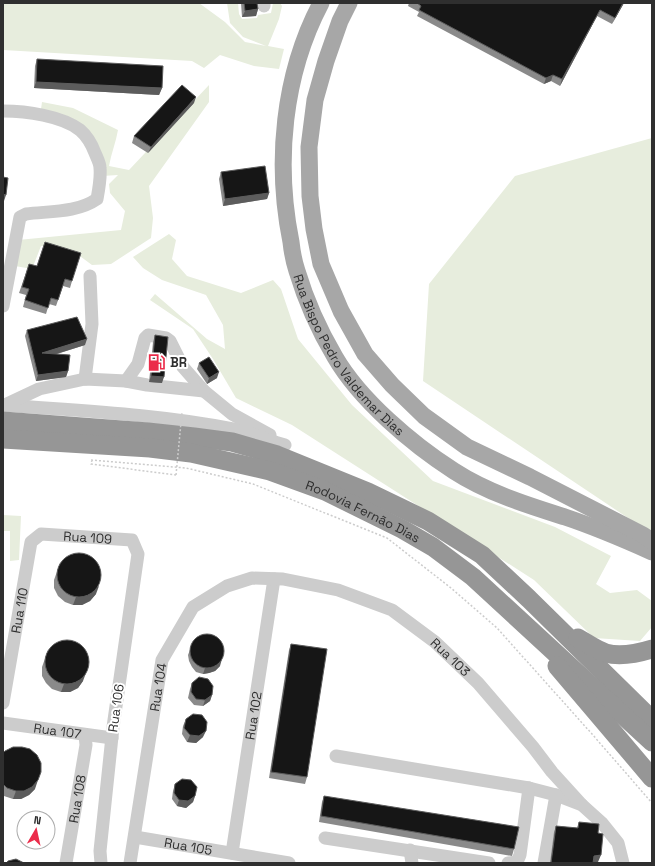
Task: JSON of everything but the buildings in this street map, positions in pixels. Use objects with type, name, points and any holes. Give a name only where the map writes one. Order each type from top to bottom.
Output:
[{"type":"highway","name":"Rodovia Fernão Dias","points":[[4,411],[148,432],[232,442],[278,455],[368,492],[428,521],[482,555],[553,622],[652,720]]},
{"type":"highway","name":"Rodovia Fernão Dias","points":[[3,439],[150,448],[190,453],[270,470],[325,491],[433,547],[473,577],[652,742]]},
{"type":"highway","points":[[285,445],[320,460],[368,492]]},
{"type":"highway","points":[[553,622],[606,653],[626,654],[652,649]]},
{"type":"highway","points":[[546,643],[558,668],[652,778]]},
{"type":"main road","name":"Rua Bispo Pedro Valdemar Dias","points":[[321,3],[305,36],[286,112],[283,168],[286,218],[296,269],[310,308],[336,358],[368,400],[420,448],[456,472],[519,503],[611,534],[652,552]]},
{"type":"main road","name":"Rua Bispo Pedro Valdemar Dias","points":[[349,3],[340,21],[326,61],[315,100],[309,147],[310,196],[314,230],[322,264],[342,311],[362,348],[392,385],[424,416],[467,447],[530,477],[652,541]]},
{"type":"street","points":[[3,111],[19,111],[41,115],[70,125],[81,131],[94,151],[100,166],[100,177],[97,198],[86,205],[72,209],[20,216],[3,306]]},
{"type":"street","points":[[85,379],[92,324],[90,276]]},
{"type":"street","points":[[126,381],[138,364],[145,338],[148,335],[166,338],[170,341],[183,367],[204,391],[232,414],[285,445]]},
{"type":"street","points":[[4,411],[39,389],[85,379],[126,381],[147,385],[204,391]]},
{"type":"street","points":[[4,411],[128,414],[234,429],[285,445]]},
{"type":"street","name":"Rua 109","points":[[31,542],[41,534],[132,540],[138,554]]},
{"type":"street","name":"Rua 110","points":[[3,702],[31,542]]},
{"type":"street","name":"Rua 106","points":[[101,863],[100,851],[112,738],[138,554]]},
{"type":"street","name":"Rua 104","points":[[130,863],[162,660],[193,607],[228,586],[252,578],[274,579]]},
{"type":"street","name":"Rua 103","points":[[274,579],[283,579],[338,590],[392,610],[435,642],[478,683],[582,806],[602,823],[618,843],[624,863]]},
{"type":"street","name":"Rua 102","points":[[232,853],[274,579]]},
{"type":"street","name":"Rua 107","points":[[3,723],[112,738]]},
{"type":"street","name":"Rua 108","points":[[66,863],[86,745],[85,734]]},
{"type":"street","name":"Rua 103","points":[[336,756],[529,788],[556,795],[582,806]]},
{"type":"street","points":[[508,863],[517,862],[520,854],[529,788]]},
{"type":"street","points":[[544,863],[556,795]]},
{"type":"street","name":"Rua 105","points":[[135,837],[289,863]]},
{"type":"street","points":[[326,838],[411,857],[490,863]]},
{"type":"path","points":[[91,464],[176,475],[182,412]]},
{"type":"path","points":[[92,460],[186,468],[252,484],[387,538],[451,588],[497,628],[652,803]]},
{"type":"green space","points":[[3,3],[199,3],[225,22],[245,42],[266,46],[243,37],[230,23],[227,3],[238,3],[239,14],[242,19],[257,18],[258,15],[271,13],[273,3],[280,3],[282,6],[279,19],[268,46],[284,49],[279,69],[254,66],[220,55],[204,68],[192,61],[3,50]]},
{"type":"green space","points":[[209,85],[209,102],[149,186],[153,218],[151,238],[111,264],[92,265],[73,251],[41,246],[32,269],[15,266],[18,240],[121,230],[125,211],[110,193],[109,184],[118,175],[102,176],[86,131],[41,109],[42,102],[73,108],[118,130],[109,166],[129,170]]},
{"type":"green space","points":[[652,138],[652,534],[423,381],[429,284],[515,176]]},
{"type":"green space","points":[[169,234],[176,240],[172,259],[187,276],[241,293],[273,280],[281,289],[298,339],[352,405],[433,481],[555,527],[611,556],[596,584],[610,593],[637,590],[652,601],[652,627],[640,641],[594,638],[534,580],[292,425],[236,398],[193,329],[150,300],[155,294],[207,339],[225,349],[223,325],[206,295],[162,280],[143,268],[133,257]]},
{"type":"green space","points":[[3,515],[21,516],[19,560],[10,561],[10,531],[3,531]]},
{"type":"place","name":"BR","points":[[157,362]]}]
